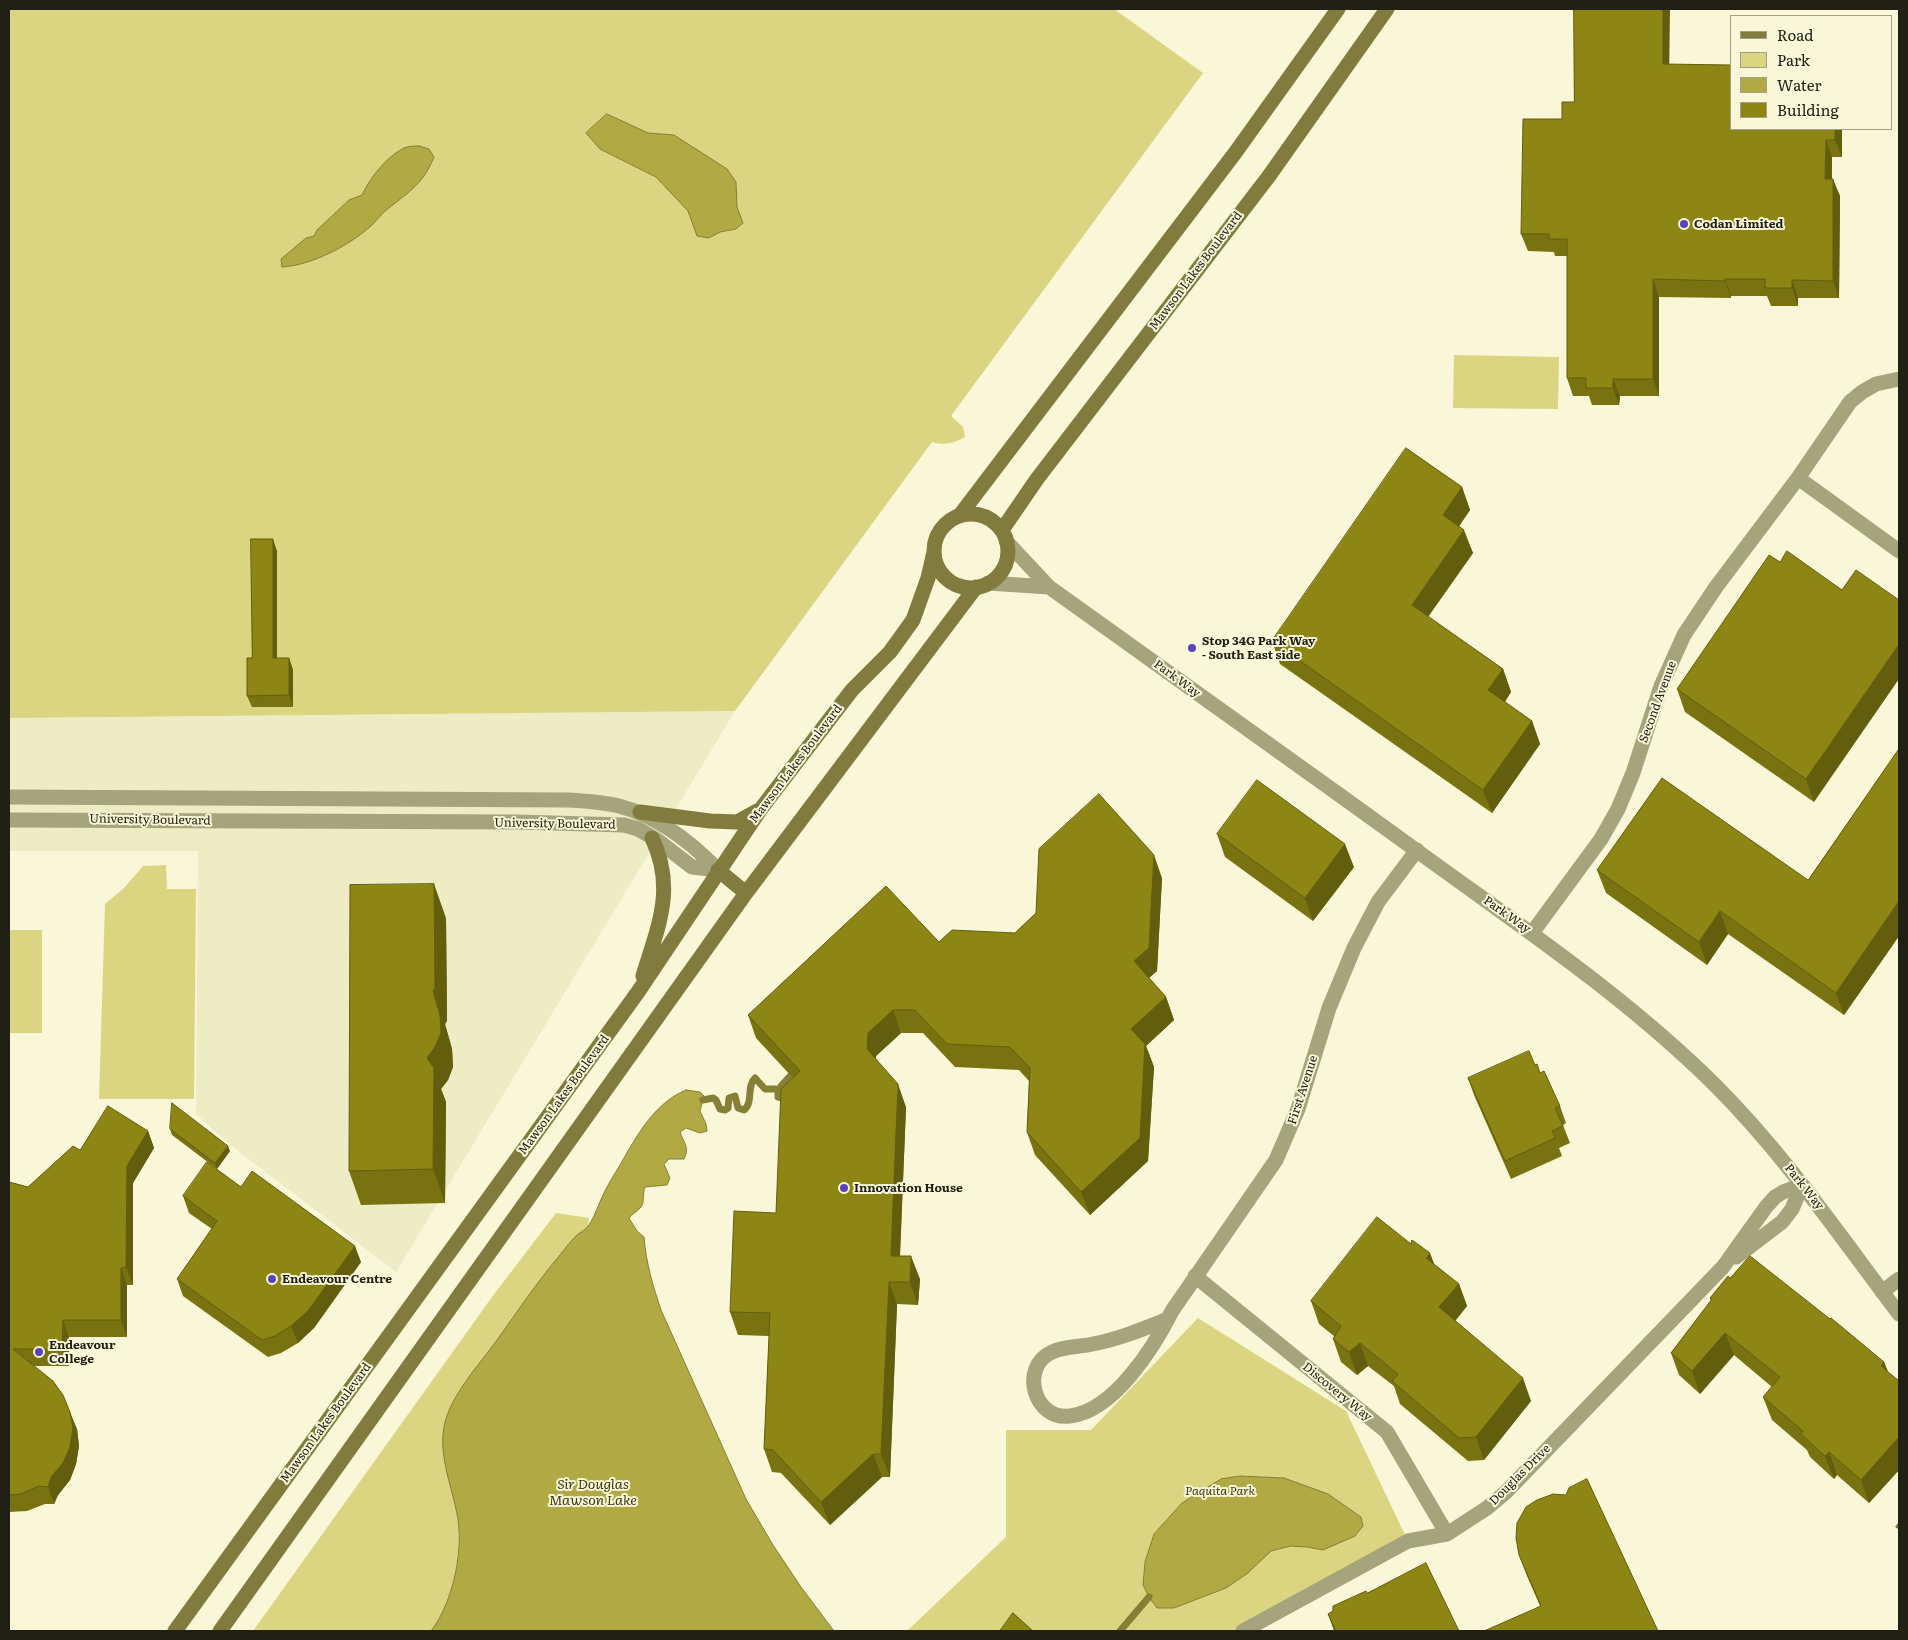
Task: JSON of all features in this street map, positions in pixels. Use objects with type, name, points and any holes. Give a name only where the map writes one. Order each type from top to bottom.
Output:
[{"type":"street","points":[[960,515],[1235,153],[1338,9]]},
{"type":"street","name":"Mawson Lakes Boulevard","points":[[1004,535],[1043,471],[1268,176],[1387,9]]},
{"type":"street","name":"Second Avenue","points":[[1532,933],[1601,839],[1618,809],[1661,686],[1684,635],[1716,587],[1798,478],[1850,402],[1876,384],[1899,379]]},
{"type":"street","points":[[1798,478],[1899,551]]},
{"type":"street","points":[[220,1631],[746,893],[982,585],[998,576],[1005,565],[1008,553],[1004,535],[994,521],[983,516],[960,515],[949,521],[941,529],[936,540],[934,552],[936,564],[942,574],[952,582],[964,587],[982,585],[1049,587]]},
{"type":"street","name":"Park Way","points":[[1004,535],[1049,587],[1583,970],[1676,1048],[1722,1094],[1802,1185],[1832,1222],[1899,1314]]},
{"type":"street","name":"Mawson Lakes Boulevard","points":[[175,1631],[638,992],[760,810],[852,690],[890,652],[913,620],[928,578],[934,552]]},
{"type":"street","name":"University Boulevard","points":[[9,797],[569,800],[602,802],[640,812],[664,825],[702,853],[718,870]]},
{"type":"street","points":[[640,812],[710,821],[737,822],[760,810]]},
{"type":"street","name":"University Boulevard","points":[[9,820],[123,819],[624,825],[638,829],[692,867],[718,870]]},
{"type":"street","points":[[638,992],[662,913],[665,880],[663,864],[652,838]]},
{"type":"street","name":"First Avenue","points":[[1168,1319],[1116,1339],[1052,1351],[1043,1357],[1036,1369],[1033,1390],[1037,1400],[1055,1414],[1069,1417],[1093,1410],[1121,1386],[1154,1343],[1196,1276],[1276,1160],[1298,1109],[1329,1008],[1354,948],[1378,902],[1417,850]]},
{"type":"street","points":[[718,870],[746,893]]},
{"type":"street","name":"Douglas Drive","points":[[1723,1267],[1782,1222],[1792,1209],[1802,1185]]},
{"type":"street","name":"Douglas Drive","points":[[1243,1631],[1408,1540],[1447,1534],[1487,1508],[1506,1492],[1723,1267],[1775,1197],[1802,1185]]},
{"type":"street","name":"Discovery Way","points":[[1196,1276],[1386,1432],[1447,1534]]},
{"type":"street","points":[[1882,1292],[1899,1279]]},
{"type":"shaded area","points":[[735,711],[396,1272],[229,1144],[196,1114],[198,851],[9,851],[9,718]]},
{"type":"green space","points":[[9,9],[1114,9],[1203,73],[951,416],[963,427],[965,437],[949,443],[932,442],[735,711],[9,718]]},
{"type":"green space","points":[[1454,355],[1559,357],[1558,409],[1453,408]]},
{"type":"green space","points":[[166,865],[167,889],[196,889],[194,1099],[99,1099],[105,904],[124,888],[143,866]]},
{"type":"green space","points":[[9,930],[42,930],[42,1033],[9,1033]]},
{"type":"green space","points":[[556,1213],[589,1218],[588,1226],[576,1237],[443,1449],[457,1513],[457,1559],[455,1575],[446,1605],[431,1631],[253,1631],[492,1297]]},
{"type":"green space","name":"Paquita Park","points":[[1198,1318],[1346,1411],[1408,1541],[1244,1631],[907,1631],[1006,1537],[1006,1430],[1091,1430]]},
{"type":"water","points":[[607,114],[648,133],[674,135],[727,169],[736,182],[737,207],[743,223],[736,229],[720,232],[709,238],[697,236],[688,211],[656,177],[600,149],[586,133]]},
{"type":"water","points":[[419,146],[429,149],[434,157],[424,176],[413,189],[383,213],[372,225],[342,247],[306,262],[282,267],[281,259],[306,238],[314,236],[317,230],[349,200],[362,195],[369,182],[385,162],[406,147]]},
{"type":"water","name":"Sir Douglas Mawson Lake","points":[[686,1090],[700,1092],[704,1096],[700,1111],[707,1131],[700,1133],[686,1128],[680,1132],[685,1142],[686,1155],[684,1159],[669,1159],[664,1164],[670,1178],[667,1185],[645,1187],[642,1205],[629,1218],[637,1231],[644,1237],[650,1274],[661,1310],[746,1499],[801,1587],[834,1631],[431,1631],[446,1604],[456,1573],[458,1556],[459,1539],[456,1509],[443,1447],[444,1427],[452,1404],[543,1276],[570,1242],[589,1225],[609,1183],[647,1122],[664,1103]]},
{"type":"water","points":[[1240,1476],[1284,1478],[1328,1494],[1361,1517],[1363,1526],[1355,1536],[1323,1550],[1291,1546],[1271,1551],[1248,1573],[1226,1588],[1174,1608],[1157,1608],[1143,1585],[1145,1562],[1154,1534],[1182,1503],[1221,1479]]},
{"type":"building","name":"Codan Limited","points":[[1574,9],[1663,9],[1663,64],[1730,65],[1730,130],[1835,130],[1835,140],[1826,140],[1825,179],[1833,179],[1833,281],[1792,280],[1792,288],[1765,288],[1765,279],[1725,279],[1725,281],[1653,279],[1653,379],[1613,379],[1613,388],[1586,388],[1586,378],[1567,378],[1567,239],[1549,239],[1549,234],[1521,234],[1523,119],[1562,119],[1562,102],[1574,102]]},
{"type":"building","points":[[1406,448],[1462,487],[1443,515],[1464,530],[1412,605],[1503,669],[1488,690],[1532,721],[1483,790],[1272,641]]},
{"type":"building","points":[[251,539],[273,539],[273,658],[289,658],[289,695],[247,696],[247,658],[252,658]]},
{"type":"building","points":[[1787,551],[1842,590],[1856,570],[1899,600],[1899,644],[1806,779],[1677,689],[1769,555],[1780,562]]},
{"type":"building","points":[[1899,749],[1899,901],[1836,993],[1720,911],[1699,942],[1597,870],[1662,778],[1808,880]]},
{"type":"building","points":[[1257,780],[1345,844],[1305,898],[1217,834]]},
{"type":"building","name":"Innovation House","points":[[1099,794],[1154,855],[1149,948],[1134,961],[1166,997],[1131,1029],[1145,1044],[1140,1138],[1081,1192],[1027,1132],[1030,1068],[1010,1047],[947,1044],[915,1010],[893,1010],[868,1033],[867,1049],[898,1084],[891,1256],[911,1256],[910,1282],[889,1282],[881,1454],[873,1454],[821,1502],[773,1450],[764,1449],[770,1313],[730,1312],[734,1211],[776,1213],[781,1089],[800,1071],[748,1015],[886,886],[939,942],[952,930],[1015,933],[1036,913],[1039,849]]},
{"type":"building","points":[[434,884],[435,988],[433,991],[440,1015],[441,1033],[435,1047],[427,1058],[434,1068],[433,1169],[349,1171],[350,885]]},
{"type":"building","points":[[1529,1051],[1540,1073],[1544,1071],[1560,1106],[1555,1108],[1563,1126],[1552,1131],[1555,1138],[1505,1161],[1468,1078]]},
{"type":"building","points":[[172,1103],[228,1146],[215,1163],[170,1129]]},
{"type":"building","name":"Endeavour College","points":[[108,1106],[148,1131],[127,1166],[126,1267],[121,1268],[121,1320],[63,1320],[62,1349],[13,1349],[53,1381],[63,1395],[70,1412],[73,1428],[70,1447],[63,1463],[51,1477],[48,1487],[39,1486],[21,1494],[9,1495],[9,1182],[28,1187],[73,1146],[80,1150]]},
{"type":"building","name":"Endeavour Centre","points":[[207,1162],[241,1187],[252,1171],[355,1246],[308,1311],[291,1326],[275,1336],[262,1340],[177,1279],[217,1221],[183,1196]]},
{"type":"building","points":[[1377,1217],[1411,1244],[1412,1240],[1430,1253],[1426,1258],[1459,1284],[1439,1307],[1523,1378],[1476,1437],[1459,1438],[1392,1381],[1398,1374],[1360,1343],[1349,1352],[1333,1339],[1341,1326],[1311,1301]]},
{"type":"building","points":[[1750,1256],[1831,1318],[1884,1362],[1881,1366],[1899,1381],[1899,1437],[1861,1480],[1829,1452],[1825,1456],[1801,1434],[1803,1431],[1763,1397],[1780,1377],[1725,1333],[1692,1371],[1671,1353],[1712,1299],[1710,1298],[1728,1276],[1730,1278]]},
{"type":"building","points":[[1587,1479],[1658,1631],[1484,1631],[1541,1606],[1519,1555],[1516,1538],[1517,1523],[1526,1507],[1537,1500],[1553,1494],[1566,1495],[1569,1488]]},
{"type":"building","points":[[1426,1563],[1459,1631],[1336,1631],[1328,1614],[1333,1611],[1333,1606],[1366,1591],[1367,1593]]},
{"type":"building","points":[[1013,1613],[1033,1631],[1000,1631]]},
{"type":"waterway","points":[[703,1100],[713,1098],[720,1109],[725,1110],[728,1108],[729,1098],[735,1096],[738,1108],[744,1110],[749,1103],[751,1085],[755,1078],[765,1089],[776,1089],[778,1097],[783,1098],[785,1096],[781,1086],[791,1075]]},
{"type":"waterway","points":[[1120,1631],[1149,1597]]},
{"type":"place","name":"Codan Limited","points":[[1684,224]]},
{"type":"place","name":"Stop 34G Park Way - South East side","points":[[1192,648]]},
{"type":"place","name":"Innovation House","points":[[844,1188]]},
{"type":"place","name":"Endeavour Centre","points":[[272,1279]]},
{"type":"place","name":"Endeavour College","points":[[39,1352]]}]
